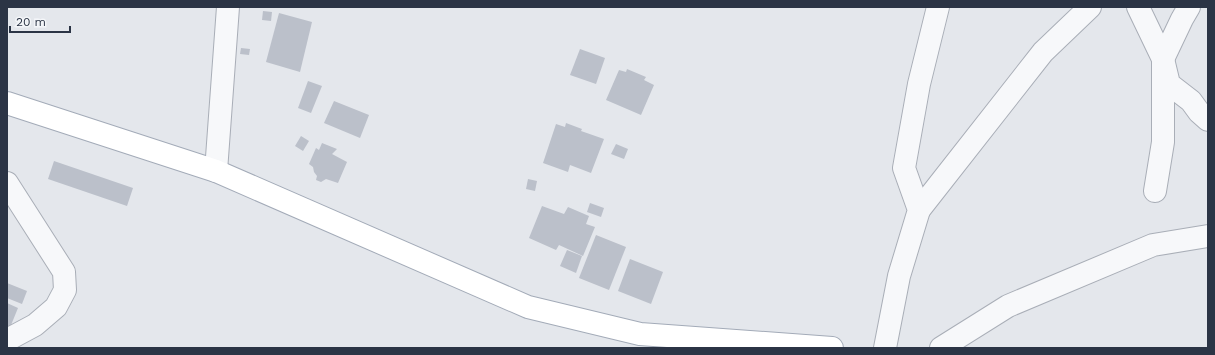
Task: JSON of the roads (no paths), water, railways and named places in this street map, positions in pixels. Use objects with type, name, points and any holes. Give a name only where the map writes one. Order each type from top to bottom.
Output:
[{"type":"main road","points":[[7,103],[216,171],[528,307],[640,334],[832,348]]},
{"type":"street","points":[[216,171],[228,7]]},
{"type":"street","points":[[919,210],[904,168],[919,84],[938,7]]},
{"type":"street","points":[[885,348],[899,276],[919,210],[1043,52],[1090,7]]},
{"type":"street","points":[[1138,7],[1163,59],[1169,84],[1191,101],[1199,112],[1208,120]]},
{"type":"street","points":[[1155,191],[1163,142],[1163,59],[1189,7]]},
{"type":"street","points":[[7,183],[64,272],[65,290],[56,307],[35,325],[7,340]]},
{"type":"street","points":[[941,348],[1008,306],[1029,296],[1153,245],[1208,236]]}]
